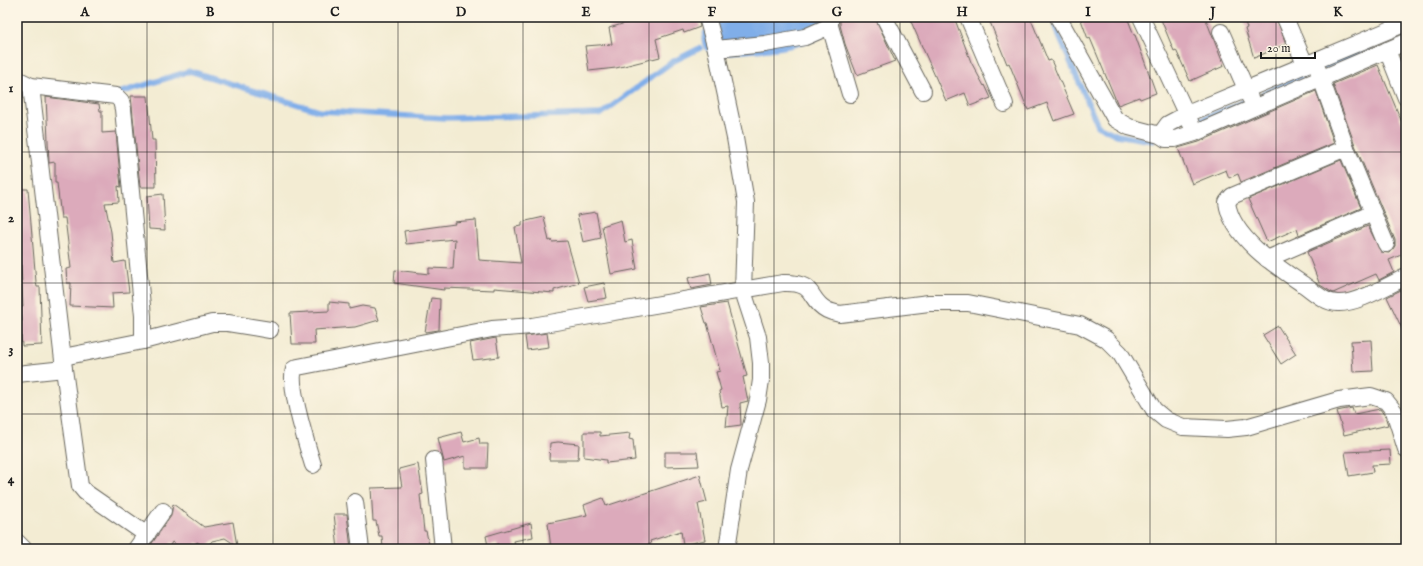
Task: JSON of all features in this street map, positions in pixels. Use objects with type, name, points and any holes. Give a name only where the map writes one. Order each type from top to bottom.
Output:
[{"type":"street","points":[[707,17],[716,49],[735,138],[746,202],[742,291],[758,337],[761,363],[761,380],[758,400],[739,470],[727,549]]},
{"type":"street","points":[[884,17],[923,91]]},
{"type":"street","points":[[968,17],[1005,104]]},
{"type":"street","points":[[1058,17],[1115,119],[1129,127],[1160,134],[1166,138],[1175,139],[1195,133],[1406,42]]},
{"type":"street","points":[[1141,17],[1195,133]]},
{"type":"street","points":[[1285,18],[1310,63],[1321,78],[1346,148],[1386,244]]},
{"type":"street","points":[[716,49],[765,44],[805,37],[830,21],[850,94]]},
{"type":"street","points":[[1160,134],[1168,124],[1187,114],[1406,23]]},
{"type":"street","points":[[1221,32],[1254,107]]},
{"type":"street","points":[[1387,50],[1406,98]]},
{"type":"street","points":[[143,341],[143,316],[123,108],[121,101],[116,96],[24,82],[80,486],[85,492],[146,535]]},
{"type":"street","points":[[1346,148],[1229,198],[1228,207],[1246,239],[1267,259],[1327,301],[1336,303],[1355,300],[1405,279]]},
{"type":"street","points":[[1267,259],[1373,213]]},
{"type":"street","points":[[313,465],[300,416],[293,378],[294,369],[298,367],[492,329],[532,326],[656,303],[742,291],[783,282],[797,282],[808,288],[816,300],[827,310],[840,314],[929,303],[968,303],[1080,325],[1106,339],[1120,353],[1154,410],[1166,420],[1183,427],[1226,430],[1246,427],[1339,400],[1371,396],[1386,401],[1394,411],[1406,449]]},
{"type":"street","points":[[17,374],[64,363],[212,323],[228,323],[270,330]]},
{"type":"street","points":[[434,460],[443,549]]},
{"type":"street","points":[[355,502],[361,549]]},
{"type":"street","points":[[136,549],[163,512]]},
{"type":"street","points":[[17,542],[24,549]]},
{"type":"building","points":[[645,17],[698,17],[700,27],[684,33],[683,30],[656,39],[660,57],[616,68],[589,71],[585,46],[612,44],[609,28]]},
{"type":"building","points":[[840,17],[875,17],[895,61],[857,75],[845,44],[840,25]]},
{"type":"building","points":[[909,17],[954,17],[971,62],[991,98],[970,106],[965,93],[946,101]]},
{"type":"building","points":[[988,17],[1003,17],[1005,22],[1018,17],[1030,17],[1048,61],[1051,60],[1074,114],[1054,121],[1047,103],[1028,110]]},
{"type":"building","points":[[1080,17],[1127,17],[1156,93],[1140,99],[1139,97],[1118,105],[1090,38],[1088,39]]},
{"type":"building","points":[[1160,17],[1205,17],[1224,66],[1190,81],[1176,50],[1174,51]]},
{"type":"building","points":[[1243,17],[1276,17],[1286,44],[1254,58]]},
{"type":"building","points":[[1378,65],[1406,132],[1406,253],[1389,260],[1394,272],[1379,280],[1376,274],[1333,293],[1320,285],[1307,252],[1368,226],[1381,252],[1389,253],[1395,246],[1395,240],[1355,145],[1333,84]]},
{"type":"building","points":[[1316,91],[1334,143],[1241,182],[1238,174],[1229,178],[1226,170],[1192,184],[1178,148],[1199,142]]},
{"type":"building","points":[[131,96],[148,96],[152,140],[155,140],[156,187],[140,187]]},
{"type":"building","points":[[46,97],[99,104],[100,111],[102,111],[102,133],[116,132],[121,187],[118,186],[119,202],[105,203],[111,232],[114,263],[125,261],[129,292],[112,293],[113,308],[70,306],[71,283],[67,283],[66,269],[71,268],[65,218],[61,218],[57,183],[55,183],[55,162],[49,163]]},
{"type":"building","points":[[1341,160],[1361,208],[1299,235],[1297,229],[1267,242],[1248,199]]},
{"type":"building","points":[[17,189],[28,189],[36,282],[37,287],[40,287],[42,345],[22,346],[20,321],[22,321],[21,307],[23,307],[21,264],[17,248]]},
{"type":"building","points":[[163,194],[165,230],[149,229],[147,196]]},
{"type":"building","points":[[596,212],[601,238],[583,242],[577,215]]},
{"type":"building","points":[[544,217],[549,241],[567,241],[579,283],[554,290],[554,293],[494,288],[494,290],[444,288],[444,290],[394,283],[395,270],[429,274],[429,268],[453,269],[455,239],[406,244],[404,231],[455,224],[454,222],[476,220],[479,260],[521,263],[515,227],[522,226],[522,222]]},
{"type":"building","points":[[621,220],[625,242],[632,240],[637,269],[611,274],[602,226]]},
{"type":"building","points":[[710,273],[712,285],[691,289],[688,278]]},
{"type":"building","points":[[604,283],[607,298],[588,301],[584,287]]},
{"type":"building","points":[[1403,289],[1406,296],[1406,337],[1387,297]]},
{"type":"building","points":[[431,298],[440,299],[439,330],[425,332]]},
{"type":"building","points":[[329,302],[349,304],[349,309],[362,306],[375,308],[379,320],[355,327],[314,330],[315,344],[292,344],[290,313],[329,311]]},
{"type":"building","points":[[727,303],[747,376],[743,377],[748,401],[740,403],[741,425],[726,427],[728,406],[722,407],[719,391],[721,390],[716,372],[720,371],[701,307]]},
{"type":"building","points":[[1278,326],[1296,354],[1281,364],[1263,335]]},
{"type":"building","points":[[547,333],[549,347],[527,350],[525,336]]},
{"type":"building","points":[[496,338],[499,357],[473,360],[470,343]]},
{"type":"building","points":[[1371,340],[1373,371],[1353,372],[1351,341]]},
{"type":"building","points":[[1352,408],[1354,414],[1380,409],[1385,416],[1388,425],[1344,435],[1337,411]]},
{"type":"building","points":[[461,432],[464,442],[479,438],[480,444],[488,444],[487,468],[465,468],[465,456],[444,462],[438,438]]},
{"type":"building","points":[[584,432],[600,432],[600,436],[630,433],[629,439],[633,440],[635,460],[606,463],[606,460],[584,457]]},
{"type":"building","points":[[558,442],[579,444],[578,460],[549,460],[550,443]]},
{"type":"building","points":[[1390,450],[1391,464],[1372,465],[1373,472],[1349,476],[1345,452]]},
{"type":"building","points":[[665,452],[697,452],[699,466],[665,467]]},
{"type":"building","points":[[418,464],[423,494],[420,495],[424,531],[426,531],[430,549],[383,549],[382,536],[379,536],[376,521],[373,521],[371,488],[402,487],[399,469]]},
{"type":"building","points":[[700,475],[707,502],[698,504],[705,540],[683,545],[681,531],[650,541],[651,544],[634,549],[551,549],[548,523],[587,515],[584,505],[603,498],[606,506]]},
{"type":"building","points":[[173,504],[204,527],[233,522],[237,546],[225,538],[212,541],[206,548],[197,542],[193,549],[182,549],[172,542],[168,549],[148,549],[171,516]]},
{"type":"building","points":[[334,514],[347,514],[351,549],[338,549]]},
{"type":"building","points":[[531,523],[533,537],[514,541],[516,549],[499,549],[498,544],[488,546],[486,536]]},
{"type":"waterway","points":[[718,39],[780,33],[804,28],[815,23]]},
{"type":"waterway","points":[[1055,27],[1098,126],[1117,135],[1153,141]]},
{"type":"waterway","points":[[1324,67],[1406,32]]},
{"type":"waterway","points":[[116,94],[190,71],[319,111],[446,118],[601,114],[672,62],[700,48]]},
{"type":"waterway","points":[[1263,93],[1311,72]]},
{"type":"waterway","points":[[1199,120],[1244,101]]},
{"type":"waterway","points":[[1172,132],[1182,128]]}]
